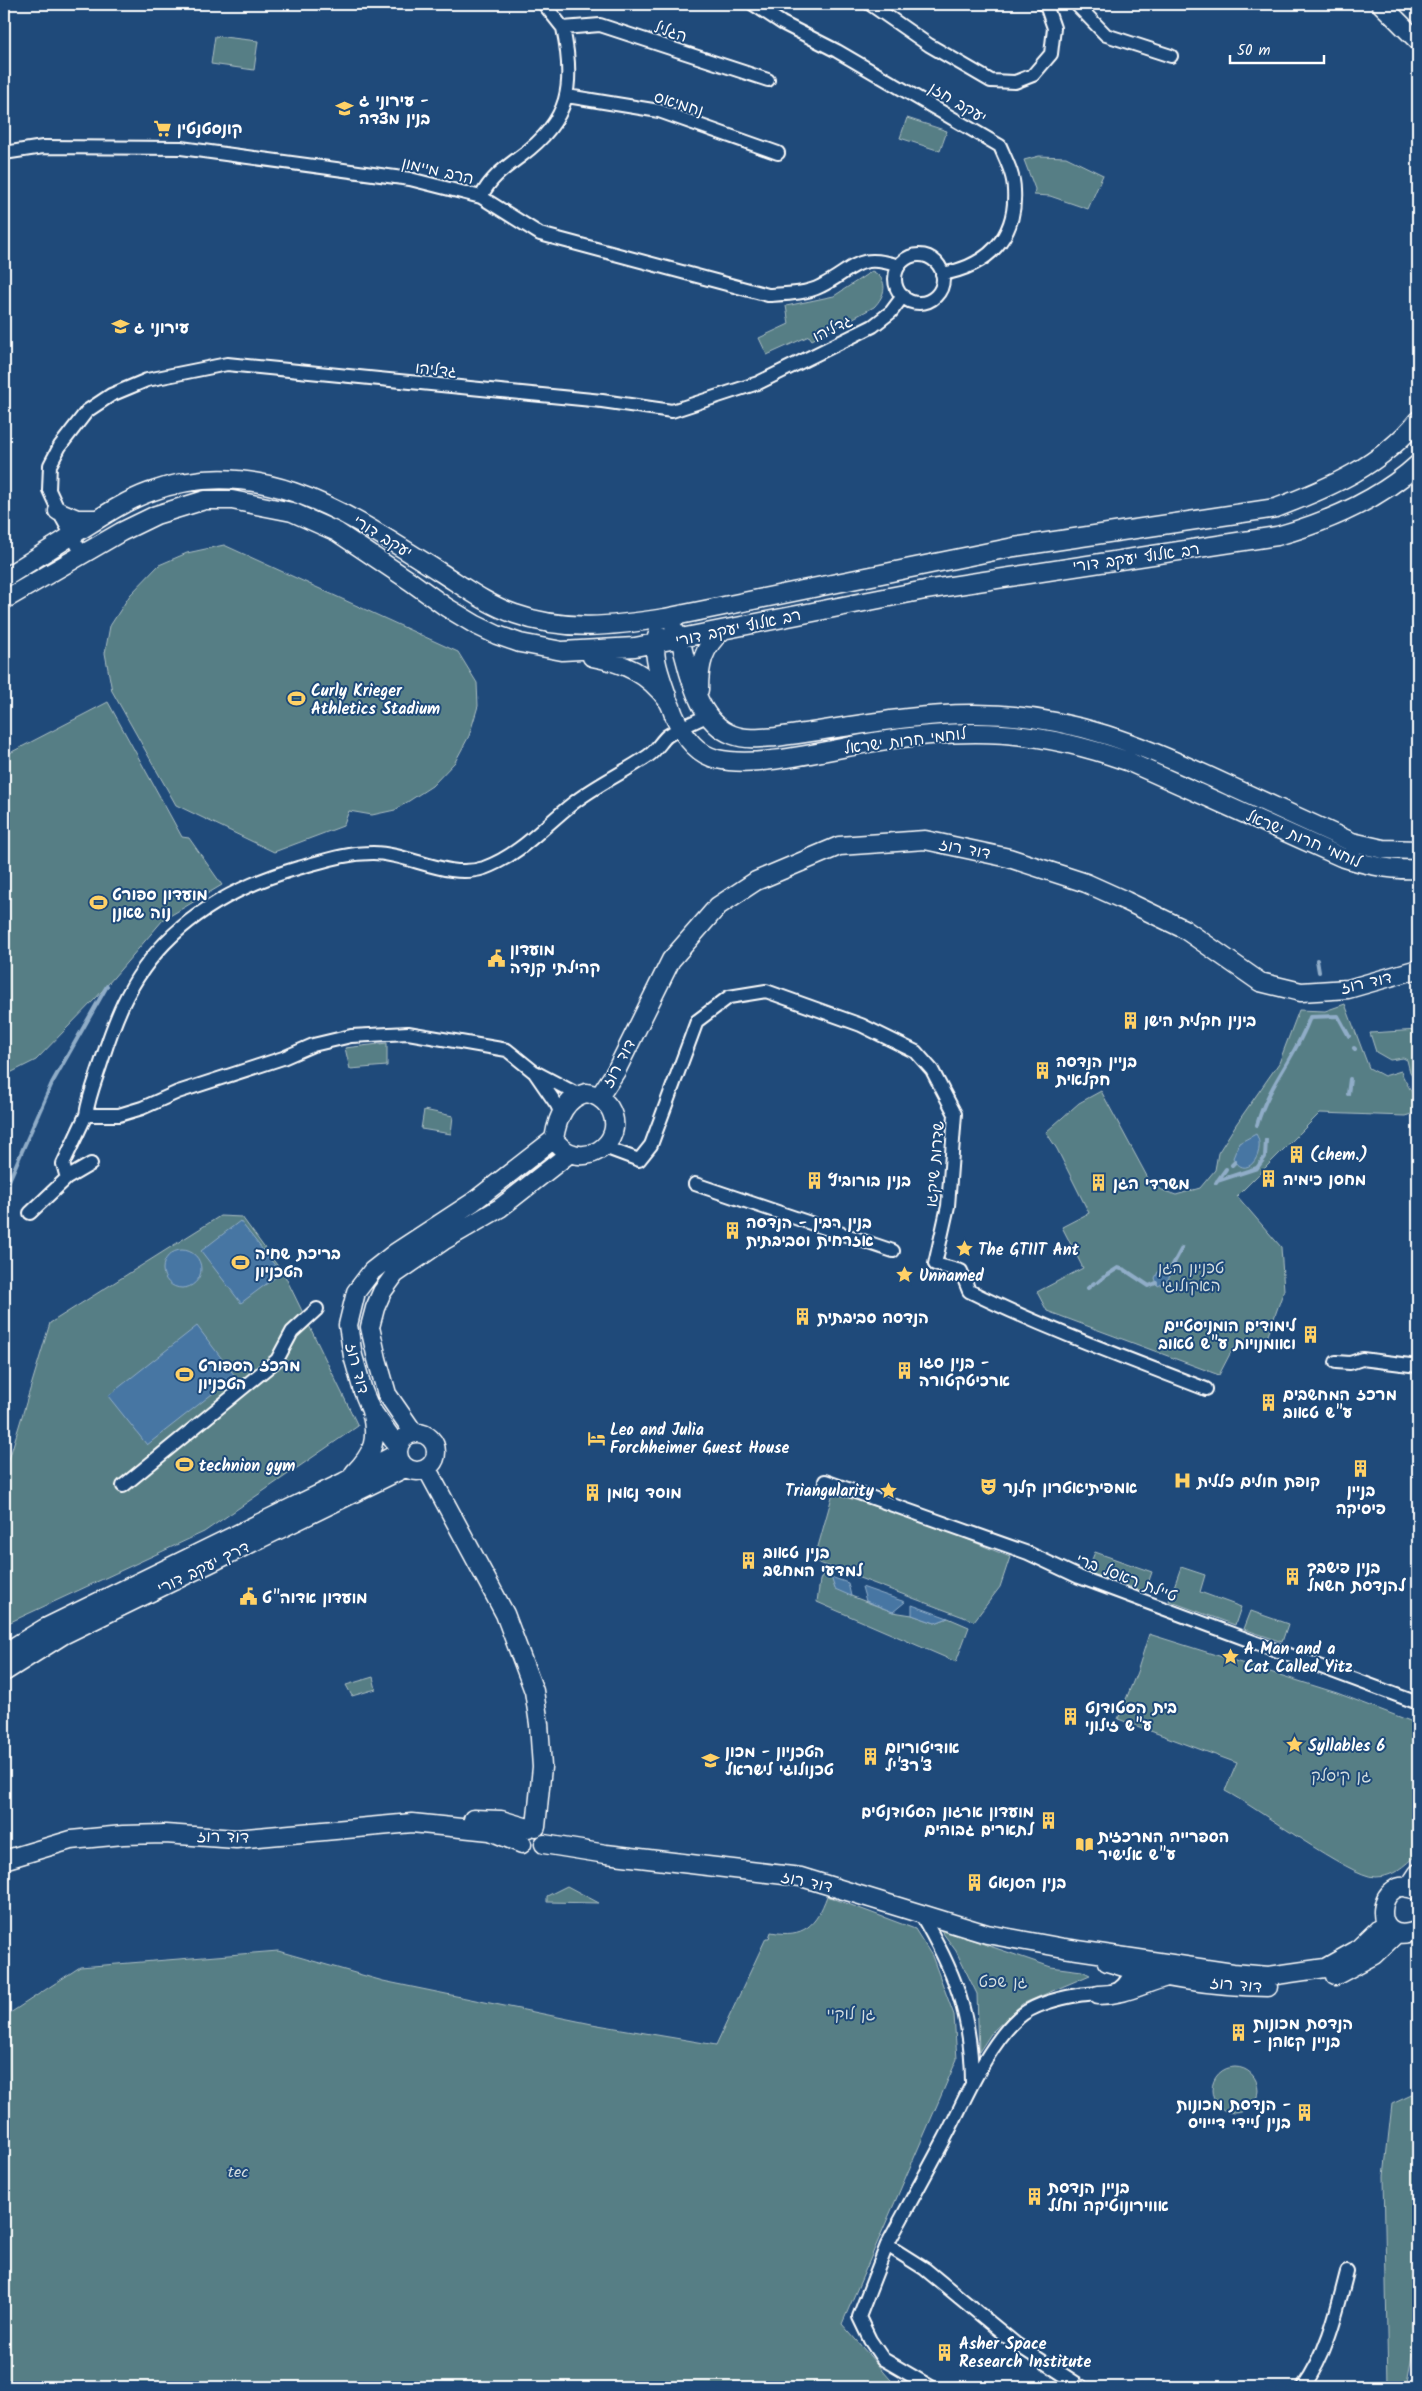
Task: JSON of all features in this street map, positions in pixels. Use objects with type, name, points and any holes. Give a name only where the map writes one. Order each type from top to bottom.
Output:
[{"type":"street","points":[[481,197],[487,183],[540,143],[557,120],[567,96],[568,50],[563,28],[544,4]]},
{"type":"street","name":"יעקב חזן","points":[[752,4],[782,23],[837,51],[1000,146],[1012,175],[1014,189],[1014,208],[1008,226],[1000,243],[985,259],[960,270],[942,274]]},
{"type":"street","points":[[870,4],[929,45],[991,81],[1015,82],[1033,75],[1051,54],[1054,28],[1046,5],[1043,4]]},
{"type":"street","points":[[1077,4],[1106,35],[1171,56]]},
{"type":"street","points":[[1381,4],[1418,41]]},
{"type":"street","name":"הגליל","points":[[563,28],[600,25],[768,80]]},
{"type":"street","name":"נחמיאס","points":[[567,96],[659,111],[778,153]]},
{"type":"street","name":"הרב מיימון","points":[[4,153],[43,147],[181,148],[410,179],[481,197],[540,234],[768,295],[794,294],[820,287],[859,263],[880,260],[899,266]]},
{"type":"street","points":[[926,256],[938,264],[942,274],[942,286],[933,298],[918,303],[903,296],[896,282],[899,266],[910,257],[926,256]]},
{"type":"street","name":"גדליהו","points":[[72,536],[49,490],[48,472],[60,446],[87,411],[111,394],[147,380],[226,364],[602,401],[672,411],[758,383],[856,335],[873,326],[891,312],[903,296]]},
{"type":"street","name":"רב אלוף יעקב דורי","points":[[665,618],[1014,547],[1276,508],[1310,495],[1368,464],[1388,451],[1418,420]]},
{"type":"street","name":"רב אלוף יעקב דורי","points":[[4,600],[121,532],[179,506],[205,500],[232,500],[256,503],[292,512],[337,532],[446,607],[497,636],[520,643],[562,651],[590,651],[682,639],[925,590],[1277,536],[1311,526],[1346,511],[1376,495],[1418,464]]},
{"type":"street","name":"יעקב דורי","points":[[98,519],[151,491],[194,481],[228,479],[272,484],[308,496],[350,516],[480,598],[515,614],[543,622],[583,627],[665,618]]},
{"type":"street","points":[[52,549],[62,532],[59,513],[77,519],[98,519]]},
{"type":"street","points":[[4,578],[98,519]]},
{"type":"street","points":[[72,536],[82,554]]},
{"type":"street","points":[[669,702],[657,665],[654,644],[665,618],[682,639]]},
{"type":"street","points":[[698,700],[702,658],[706,647],[723,631]]},
{"type":"street","name":"לוחמי חרות ישראל","points":[[682,639],[684,658],[698,700],[707,716],[732,735],[754,738],[776,737],[946,714],[1015,715],[1049,720],[1100,731],[1139,745],[1352,842],[1383,849],[1418,850]]},
{"type":"street","name":"לוחמי חרות ישראל","points":[[562,651],[628,666],[643,674],[669,702],[681,729],[702,752],[716,759],[735,761],[782,757],[934,734],[970,732],[1047,737],[1091,748],[1127,760],[1341,857],[1366,865],[1418,869]]},
{"type":"street","points":[[67,1178],[64,1164],[86,1114],[89,1092],[127,995],[156,953],[181,926],[214,903],[267,877],[345,854],[376,853],[470,872],[486,867],[507,857],[528,843],[572,804],[612,776],[647,757],[659,748],[665,738],[707,716]]},
{"type":"street","name":"דוד רוז","points":[[599,1097],[616,1071],[671,960],[718,906],[756,881],[839,846],[925,840],[1009,858],[1086,883],[1126,901],[1184,929],[1260,982],[1301,992],[1348,989],[1418,969]]},
{"type":"street","name":"שדרות שיקגו","points":[[604,1147],[639,1160],[652,1145],[697,1021],[728,997],[766,991],[861,1025],[916,1052],[932,1070],[955,1114],[948,1206],[935,1264],[961,1271],[969,1291],[1023,1318],[1080,1342],[1206,1389]]},
{"type":"street","points":[[86,1114],[119,1115],[142,1108],[178,1092],[283,1058],[313,1045],[351,1036],[408,1033],[507,1050],[533,1071],[579,1095]]},
{"type":"street","points":[[533,1071],[557,1105],[561,1114]]},
{"type":"street","points":[[586,1093],[599,1097],[612,1112],[614,1121],[610,1139],[604,1147],[588,1155],[570,1153],[563,1149],[554,1138],[561,1114],[567,1105],[579,1095],[586,1093]]},
{"type":"street","name":"דוד רוז","points":[[400,1456],[370,1408],[356,1365],[348,1325],[356,1292],[372,1271],[473,1202],[554,1138]]},
{"type":"street","name":"דוד רוז","points":[[414,1433],[387,1394],[377,1359],[370,1327],[382,1292],[395,1274],[443,1241],[500,1208],[570,1153]]},
{"type":"street","points":[[30,1213],[67,1178],[91,1164]]},
{"type":"street","points":[[695,1184],[893,1251]]},
{"type":"street","points":[[123,1486],[277,1360],[292,1332],[317,1309]]},
{"type":"street","points":[[1336,1362],[1350,1364],[1362,1359],[1418,1366]]},
{"type":"street","points":[[344,1482],[366,1462],[375,1442],[375,1426],[370,1408]]},
{"type":"street","points":[[414,1433],[430,1438],[436,1448],[435,1460],[427,1469],[416,1472],[400,1456],[404,1438],[414,1433]]},
{"type":"street","name":"דרך יעקב דורי","points":[[4,1653],[45,1628],[400,1456]]},
{"type":"street","name":"דרך יעקב דורי","points":[[4,1672],[63,1635],[400,1456]]},
{"type":"street","points":[[427,1469],[505,1614],[534,1691],[539,1724],[542,1767],[532,1827],[522,1833],[522,1844],[531,1851],[539,1850],[544,1844],[544,1833],[532,1827],[501,1820],[467,1819],[444,1826]]},
{"type":"street","name":"טיילת ראסל ברי","points":[[825,1481],[1028,1554],[1079,1577],[1418,1703]]},
{"type":"street","name":"דוד רוז","points":[[4,1860],[71,1840],[123,1835],[165,1834],[236,1838],[412,1823],[490,1831],[522,1844]]},
{"type":"street","name":"דוד רוז","points":[[544,1844],[592,1852],[801,1877],[987,1934],[1064,1948],[1134,1964],[1170,1976],[1242,1986],[1306,1985],[1327,1980],[1374,1954],[1391,1928]]},
{"type":"street","points":[[1418,1873],[1413,1890],[1395,1890],[1385,1898],[1382,1911],[1391,1928],[1405,1934],[1418,1930]]},
{"type":"street","points":[[919,1912],[945,1956],[964,2006],[972,2053],[972,2084]]},
{"type":"street","name":"דוד רוז","points":[[1134,1964],[1269,1976],[1304,1973],[1325,1968],[1343,1960],[1391,1928]]},
{"type":"street","points":[[1098,1995],[1114,1992],[1125,1984],[1134,1964]]},
{"type":"street","points":[[931,2387],[884,2359],[870,2340],[859,2317],[887,2245],[972,2084],[1000,2038],[1019,2017],[1031,2010],[1080,1995],[1115,1995],[1129,1992],[1170,1976]]},
{"type":"street","points":[[887,2245],[925,2269],[1016,2344],[1082,2387]]},
{"type":"street","points":[[1303,2387],[1313,2373],[1336,2316],[1347,2272]]},
{"type":"green space","points":[[215,36],[258,41],[254,70],[211,64]]},
{"type":"green space","points":[[907,118],[947,131],[940,151],[900,138]]},
{"type":"green space","points":[[1039,156],[1066,157],[1103,175],[1088,209],[1050,196],[1034,195],[1035,189],[1024,160]]},
{"type":"green space","points":[[872,271],[881,279],[884,288],[881,298],[874,307],[812,340],[809,336],[767,355],[759,338],[789,324],[786,306],[834,296]]},
{"type":"green space","name":"Curly Krieger Athletics Stadium","points":[[224,545],[458,652],[477,683],[478,706],[469,736],[455,762],[432,786],[395,810],[372,815],[349,811],[343,826],[274,852],[176,805],[112,691],[105,653],[110,626],[130,595],[159,565],[187,553]]},
{"type":"green space","name":"מועדון ספורט נוה שאנן","points":[[108,702],[182,837],[189,838],[222,885],[163,920],[96,998],[36,1060],[4,1076],[4,756]]},
{"type":"green space","name":"טכניון הגן האקולוגי","points":[[1345,1004],[1369,1068],[1384,1076],[1401,1071],[1414,1096],[1418,1112],[1405,1116],[1320,1113],[1237,1196],[1281,1247],[1284,1290],[1266,1341],[1244,1340],[1232,1350],[1219,1375],[1047,1311],[1037,1292],[1083,1268],[1062,1227],[1089,1213],[1057,1149],[1046,1132],[1079,1103],[1101,1091],[1149,1180],[1162,1190],[1176,1195],[1200,1188],[1215,1170],[1218,1153],[1279,1063],[1299,1010],[1325,1011]]},
{"type":"green space","points":[[1418,1030],[1418,1083],[1410,1072],[1407,1060],[1403,1058],[1390,1060],[1376,1052],[1370,1033]]},
{"type":"green space","points":[[387,1043],[387,1066],[350,1069],[345,1048]]},
{"type":"green space","points":[[424,1110],[453,1116],[451,1134],[421,1129]]},
{"type":"green space","name":"מרכז הספורט הטכניון","points":[[220,1216],[242,1217],[285,1276],[358,1426],[204,1532],[4,1625],[4,1476],[50,1323]]},
{"type":"green space","points":[[833,1493],[933,1525],[1010,1557],[1000,1587],[974,1621],[814,1561]]},
{"type":"green space","points":[[1095,1552],[1152,1572],[1145,1592],[1087,1572]]},
{"type":"green space","points":[[1181,1567],[1205,1575],[1200,1592],[1241,1607],[1235,1625],[1169,1601]]},
{"type":"green space","points":[[826,1568],[833,1570],[831,1577],[851,1596],[893,1612],[912,1615],[935,1623],[948,1618],[969,1627],[956,1662],[817,1602],[820,1580]]},
{"type":"green space","points":[[1251,1611],[1288,1624],[1282,1642],[1244,1629]]},
{"type":"green space","name":"גן קיסלק","points":[[1149,1634],[1337,1693],[1418,1724],[1418,1854],[1404,1867],[1382,1877],[1363,1874],[1345,1866],[1225,1791],[1237,1763],[1118,1719],[1137,1672]]},
{"type":"green space","points":[[373,1677],[376,1689],[352,1696],[346,1685]]},
{"type":"green space","points":[[567,1886],[599,1903],[547,1902],[547,1896]]},
{"type":"green space","name":"tec","points":[[827,1896],[915,1929],[932,1956],[954,2015],[957,2059],[842,2324],[897,2387],[282,2387],[277,2383],[272,2387],[9,2387],[4,2383],[4,2017],[80,1967],[278,1951],[383,1981],[592,2024],[716,2045],[766,1938],[769,1938],[771,1932],[792,1933],[807,1928],[818,1915]]},
{"type":"green space","name":"גן שכט","points":[[940,1929],[1051,1967],[1082,1971],[1090,1975],[1022,2004],[992,2032],[979,2052],[977,1994],[956,1951]]},
{"type":"green space","points":[[1230,2067],[1240,2067],[1254,2077],[1258,2090],[1254,2103],[1248,2109],[1240,2113],[1230,2113],[1216,2103],[1212,2095],[1212,2085],[1222,2071]]},
{"type":"green space","points":[[1418,2092],[1418,2326],[1406,2387],[1388,2387],[1384,2176],[1392,2104]]},
{"type":"water","points":[[1256,1134],[1259,1148],[1254,1162],[1244,1167],[1238,1165],[1233,1158],[1239,1143]]},
{"type":"water","name":"בריכת שחיה הטכניון","points":[[240,1221],[281,1273],[241,1303],[201,1251]]},
{"type":"water","points":[[182,1250],[195,1256],[201,1269],[195,1282],[182,1288],[169,1282],[163,1269],[169,1256]]},
{"type":"water","points":[[1165,1269],[1170,1276],[1166,1282],[1158,1286],[1155,1278],[1158,1272]]},
{"type":"water","points":[[197,1326],[235,1376],[147,1445],[108,1396]]},
{"type":"water","points":[[831,1577],[848,1583],[851,1596],[835,1589]]},
{"type":"water","points":[[862,1587],[905,1602],[893,1612],[866,1601]]},
{"type":"water","points":[[912,1605],[948,1618],[935,1623],[912,1615]]},
{"type":"waterway","points":[[1317,960],[1319,972]]},
{"type":"waterway","points":[[4,1192],[52,1083],[107,986]]},
{"type":"waterway","points":[[1257,1125],[1268,1097],[1298,1044],[1310,1017],[1338,1016],[1349,1036]]},
{"type":"waterway","points":[[1348,1094],[1350,1079]]},
{"type":"waterway","points":[[1217,1181],[1257,1168],[1265,1157],[1266,1140]]},
{"type":"waterway","points":[[1232,1165],[1235,1162]]},
{"type":"waterway","points":[[1216,1183],[1226,1169]]},
{"type":"waterway","points":[[1169,1272],[1182,1248]]},
{"type":"waterway","points":[[1107,1275],[1118,1268],[1125,1270],[1149,1286],[1156,1283]]},
{"type":"waterway","points":[[1098,1282],[1104,1277]]},
{"type":"waterway","points":[[1088,1288],[1094,1283]]},
{"type":"place","name":"עירוני ג - בנין מצדה","points":[[345,109]]},
{"type":"place","name":"קונסטנטין","points":[[163,128]]},
{"type":"place","name":"עירוני ג","points":[[120,327]]},
{"type":"place","name":"Curly Krieger Athletics Stadium","points":[[297,699]]},
{"type":"place","name":"מועדון ספורט נוה שאנן","points":[[98,903]]},
{"type":"place","name":"מועדון קהילתי קנדה","points":[[496,958]]},
{"type":"place","name":"בינין חקלית הישן","points":[[1130,1020]]},
{"type":"place","name":"בניין הנדסה חקלאית","points":[[1042,1070]]},
{"type":"place","name":"(chem.)","points":[[1296,1154]]},
{"type":"place","name":"מחסן כימיה","points":[[1269,1179]]},
{"type":"place","name":"בנין בורוביץ","points":[[814,1180]]},
{"type":"place","name":"משרדי הגן","points":[[1099,1183]]},
{"type":"place","name":"בנין רבין - הנדסה אזרחית וסביבתית","points":[[732,1231]]},
{"type":"place","name":"The GTIIT Ant","points":[[964,1249]]},
{"type":"place","name":"בריכת שחיה הטכניון","points":[[241,1262]]},
{"type":"place","name":"Unnamed","points":[[905,1275]]},
{"type":"place","name":"הנדסה סביבתית","points":[[803,1317]]},
{"type":"place","name":"לימודים הומניסטיים ואומנויות ע\"ש טאוב","points":[[1310,1334]]},
{"type":"place","name":"בנין סגו - ארכיטקטורה","points":[[905,1371]]},
{"type":"place","name":"מרכז הספורט הטכניון","points":[[184,1374]]},
{"type":"place","name":"מרכז המחשבים ע\"ש טאוב","points":[[1269,1403]]},
{"type":"place","name":"Leo and Julia Forchheimer Guest House","points":[[596,1438]]},
{"type":"place","name":"technion gym","points":[[185,1465]]},
{"type":"place","name":"בניין פיסיקה","points":[[1361,1468]]},
{"type":"place","name":"קופת חולים כללית","points":[[1183,1481]]},
{"type":"place","name":"אמפיתיאטרון קלנר","points":[[989,1487]]},
{"type":"place","name":"Triangularity","points":[[888,1490]]},
{"type":"place","name":"מוסד נאמן","points":[[593,1492]]},
{"type":"place","name":"בנין טאוב למדעי המחשב","points":[[749,1561]]},
{"type":"place","name":"בנין פישבך להנדסת חשמל","points":[[1293,1576]]},
{"type":"place","name":"מועדון אדוה\"ט","points":[[248,1597]]},
{"type":"place","name":"A Man and a Cat Called Yitz","points":[[1230,1657]]},
{"type":"place","name":"בית הסטודנט ע\"ש זילוני","points":[[1071,1716]]},
{"type":"place","name":"Syllables 6","points":[[1294,1745]]},
{"type":"place","name":"אודיטוריום צ'רצ'יל","points":[[871,1756]]},
{"type":"place","name":"הטכניון - מכון טכנולוגי לישראל","points":[[711,1760]]},
{"type":"place","name":"מועדון ארגון הסטודנטים לתארים גבוהים","points":[[1048,1820]]},
{"type":"place","name":"הספרייה המרכזית ע\"ש אלישיר","points":[[1084,1845]]},
{"type":"place","name":"בנין הסנאט","points":[[974,1882]]},
{"type":"place","name":"הנדסת מכונות - בניין קאהן","points":[[1239,2032]]},
{"type":"place","name":"הנדסת מכונות - בנין ליידי דייויס","points":[[1305,2113]]},
{"type":"place","name":"בניין הנדסת אווירונוטיקה וחלל","points":[[1034,2196]]},
{"type":"place","name":"Asher Space Research Institute","points":[[945,2352]]},
{"type":"park label","name":"גן לוקיי","points":[[851,2013]]}]
